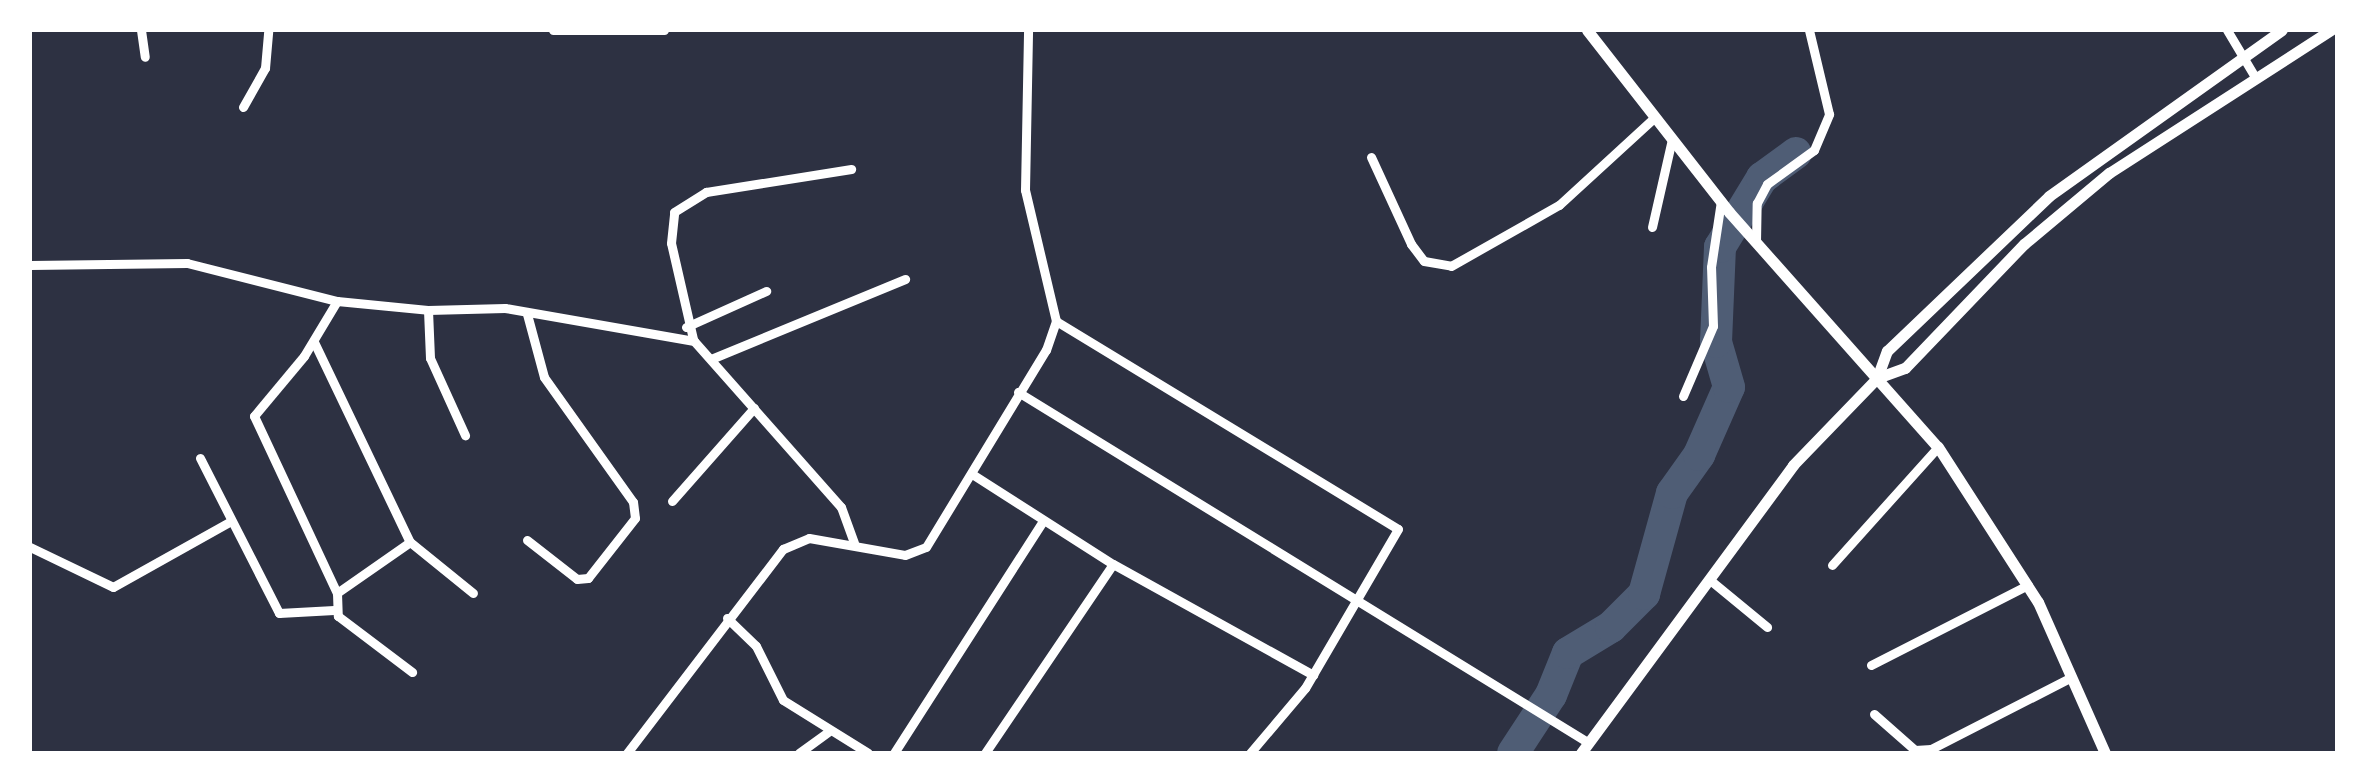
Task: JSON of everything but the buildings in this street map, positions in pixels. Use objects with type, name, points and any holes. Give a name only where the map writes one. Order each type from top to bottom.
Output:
[{"type":"street","points":[[141,30],[146,56]]},
{"type":"street","points":[[242,108],[267,63],[268,30]]},
{"type":"street","points":[[553,30],[664,30]]},
{"type":"street","points":[[628,753],[766,564],[796,541],[854,543],[917,552],[934,538],[1018,392],[1056,321],[1025,190],[1028,30]]},
{"type":"street","points":[[1587,30],[1725,207],[1938,447],[2028,585],[2104,753]]},
{"type":"street","points":[[1756,242],[1757,203],[1767,184],[1814,150],[1829,114],[1809,30]]},
{"type":"street","points":[[2227,30],[2256,77]]},
{"type":"street","points":[[1018,392],[1531,703],[1585,748],[1793,465],[1877,378],[1887,351],[2049,196],[2282,30]]},
{"type":"street","points":[[1877,378],[1905,368],[2024,244],[2109,173],[2331,30]]},
{"type":"street","points":[[1371,157],[1411,244],[1424,261],[1450,266],[1559,205],[1655,117]]},
{"type":"street","points":[[1652,227],[1672,139]]},
{"type":"street","points":[[850,169],[706,192],[674,212],[670,229],[686,327],[694,341],[841,508],[854,543]]},
{"type":"street","points":[[1683,396],[1714,326],[1711,267],[1725,207]]},
{"type":"street","points":[[30,265],[187,263],[336,301],[428,310],[487,308],[694,341]]},
{"type":"street","points":[[710,359],[904,279]]},
{"type":"street","points":[[686,327],[766,292]]},
{"type":"street","points":[[334,610],[337,593],[254,416],[314,342],[336,301]]},
{"type":"street","points":[[428,310],[430,358],[466,436]]},
{"type":"street","points":[[527,314],[544,376],[633,502],[635,518],[588,578],[576,579],[527,540]]},
{"type":"street","points":[[1056,321],[1395,524],[1398,534],[1313,675],[1278,728],[1250,753]]},
{"type":"street","points":[[314,342],[410,542],[472,593]]},
{"type":"street","points":[[672,502],[754,408]]},
{"type":"street","points":[[1832,565],[1938,447]]},
{"type":"street","points":[[200,458],[276,610],[290,617],[334,610],[412,672]]},
{"type":"street","points":[[972,474],[1113,564],[1313,675]]},
{"type":"street","points":[[30,547],[114,587],[231,521]]},
{"type":"street","points":[[894,753],[1043,522]]},
{"type":"street","points":[[337,593],[410,542]]},
{"type":"street","points":[[984,753],[1113,564]]},
{"type":"street","points":[[1710,580],[1767,627]]},
{"type":"street","points":[[1871,665],[2028,585]]},
{"type":"street","points":[[728,618],[756,646],[783,700],[828,732],[868,753]]},
{"type":"street","points":[[1874,714],[1914,750],[1931,749],[2072,677]]},
{"type":"street","points":[[799,753],[828,732]]},
{"type":"waterway","points":[[1513,753],[1551,695],[1568,653],[1611,627],[1644,594],[1672,493],[1699,455],[1729,387],[1716,342],[1720,247],[1762,178],[1796,153]]}]
